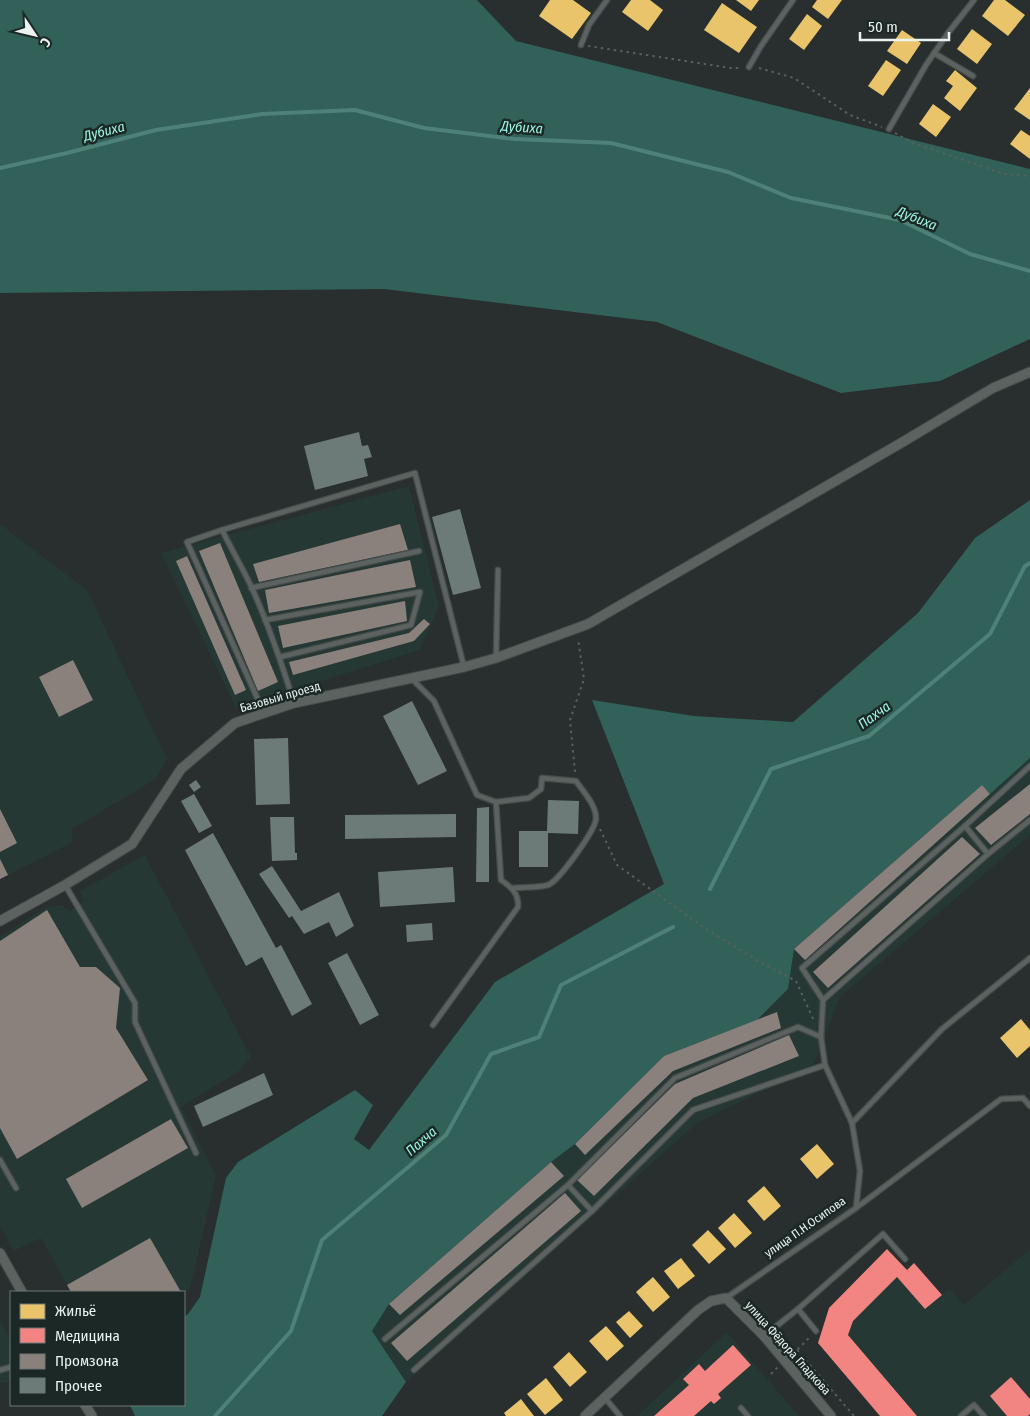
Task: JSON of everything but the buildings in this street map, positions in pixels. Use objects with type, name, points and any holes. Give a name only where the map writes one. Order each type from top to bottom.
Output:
[{"type":"street","name":"Базовый проезд","points":[[0,921],[66,885],[132,844],[181,769],[236,723],[294,703],[464,667],[576,630],[805,499],[993,388],[1030,372]]},
{"type":"street","points":[[0,1253],[21,1291]]},
{"type":"street","name":"улица Фёдора Гладкова","points":[[726,1298],[764,1336],[831,1416]]},
{"type":"street","name":"улица П.Н.Осипова","points":[[584,1416],[698,1310],[711,1301],[726,1298]]},
{"type":"lane","points":[[581,45],[589,25],[606,0]]},
{"type":"lane","points":[[749,67],[793,0]]},
{"type":"lane","points":[[889,129],[934,53],[974,0]]},
{"type":"lane","points":[[934,53],[973,76]]},
{"type":"lane","points":[[264,713],[187,542],[416,473],[464,667]]},
{"type":"lane","points":[[222,530],[252,588],[280,657],[294,703]]},
{"type":"lane","points":[[252,588],[418,552]]},
{"type":"lane","points":[[496,658],[498,570]]},
{"type":"lane","points":[[265,620],[420,592],[411,625],[280,657]]},
{"type":"lane","points":[[410,677],[434,702],[477,795],[496,802],[529,798],[540,789],[542,778],[576,781],[592,805],[596,818],[591,833],[565,868],[550,884],[512,888]]},
{"type":"lane","points":[[1030,766],[802,968],[824,1000],[988,854],[1030,820]]},
{"type":"lane","points":[[433,1025],[518,907],[519,898],[512,888],[501,880],[496,802]]},
{"type":"lane","points":[[964,826],[988,854]]},
{"type":"lane","points":[[66,885],[135,1004],[135,1022],[196,1153]]},
{"type":"lane","points":[[852,1123],[942,1029],[1030,958]]},
{"type":"lane","name":"улица П.Н.Осипова","points":[[726,1298],[856,1208],[860,1171],[852,1123],[825,1065],[821,1037],[824,1000]]},
{"type":"lane","points":[[385,1339],[568,1185],[675,1078],[798,1027],[821,1037]]},
{"type":"lane","points":[[414,1370],[592,1211],[693,1110],[825,1065]]},
{"type":"lane","points":[[856,1208],[1001,1099],[1023,1098],[1030,1106]]},
{"type":"lane","points":[[0,1160],[16,1188]]},
{"type":"lane","points":[[568,1185],[592,1211]]},
{"type":"lane","points":[[764,1336],[798,1309],[883,1234],[905,1259]]},
{"type":"lane","points":[[798,1309],[816,1331]]},
{"type":"lane","points":[[604,1398],[620,1416]]},
{"type":"lane","points":[[961,1416],[974,1405],[984,1416]]},
{"type":"lane","points":[[740,1408],[748,1416]]},
{"type":"path","points":[[581,45],[731,68],[767,69],[794,78],[850,115],[889,129],[913,143],[1005,174],[1030,176]]},
{"type":"path","points":[[576,630],[584,679],[570,720],[576,781]]},
{"type":"path","points":[[596,818],[616,865],[703,927],[760,962],[796,981],[814,1021]]},
{"type":"path","points":[[771,1374],[816,1331]]},
{"type":"path","points":[[797,1350],[854,1416]]},
{"type":"shaded area","points":[[409,486],[439,607],[420,650],[236,708],[161,553]]},
{"type":"shaded area","points":[[0,524],[87,590],[167,759],[156,779],[72,829],[73,842],[0,879]]},
{"type":"shaded area","points":[[1030,758],[1030,835],[840,997],[813,1066],[697,1123],[406,1382],[372,1331],[389,1304],[551,1162],[575,1144],[664,1056],[757,1020],[788,989],[794,949],[982,785],[990,794]]},
{"type":"shaded area","points":[[145,855],[251,1057],[238,1072],[181,1107],[216,1176],[190,1289],[185,1292],[70,1291],[41,1238],[14,1251],[0,1226],[0,937],[44,908],[61,905],[70,911],[84,901],[80,891]]},
{"type":"shaded area","points":[[887,1249],[907,1270],[914,1263],[941,1294],[950,1289],[964,1305],[1030,1249],[1030,1416],[880,1416],[818,1343],[829,1308]]},
{"type":"shaded area","points":[[0,1319],[10,1339],[10,1381],[0,1383]]},
{"type":"shaded area","points":[[727,1332],[799,1416],[637,1416]]},
{"type":"green space","points":[[0,0],[477,0],[516,41],[1030,169],[1030,339],[940,381],[841,393],[657,322],[384,289],[0,293]]},
{"type":"green space","points":[[1030,500],[1030,758],[990,794],[982,785],[794,949],[788,989],[757,1020],[664,1056],[575,1144],[551,1162],[389,1304],[372,1331],[406,1382],[382,1416],[135,1416],[130,1406],[185,1406],[185,1316],[200,1297],[226,1178],[238,1162],[355,1090],[373,1105],[354,1139],[369,1150],[495,982],[664,884],[592,700],[694,716],[793,722],[918,613],[975,538]]},
{"type":"waterway","name":"Дубиха","points":[[0,168],[156,130],[262,114],[355,110],[424,128],[515,139],[611,143],[728,172],[791,198],[900,220],[970,254],[1030,271]]},
{"type":"waterway","name":"Пахча","points":[[710,889],[771,769],[869,736],[990,634],[1025,566],[1030,563]]},
{"type":"waterway","name":"Пахча","points":[[215,1416],[291,1331],[322,1240],[446,1135],[491,1054],[539,1037],[561,985],[673,927]]}]
